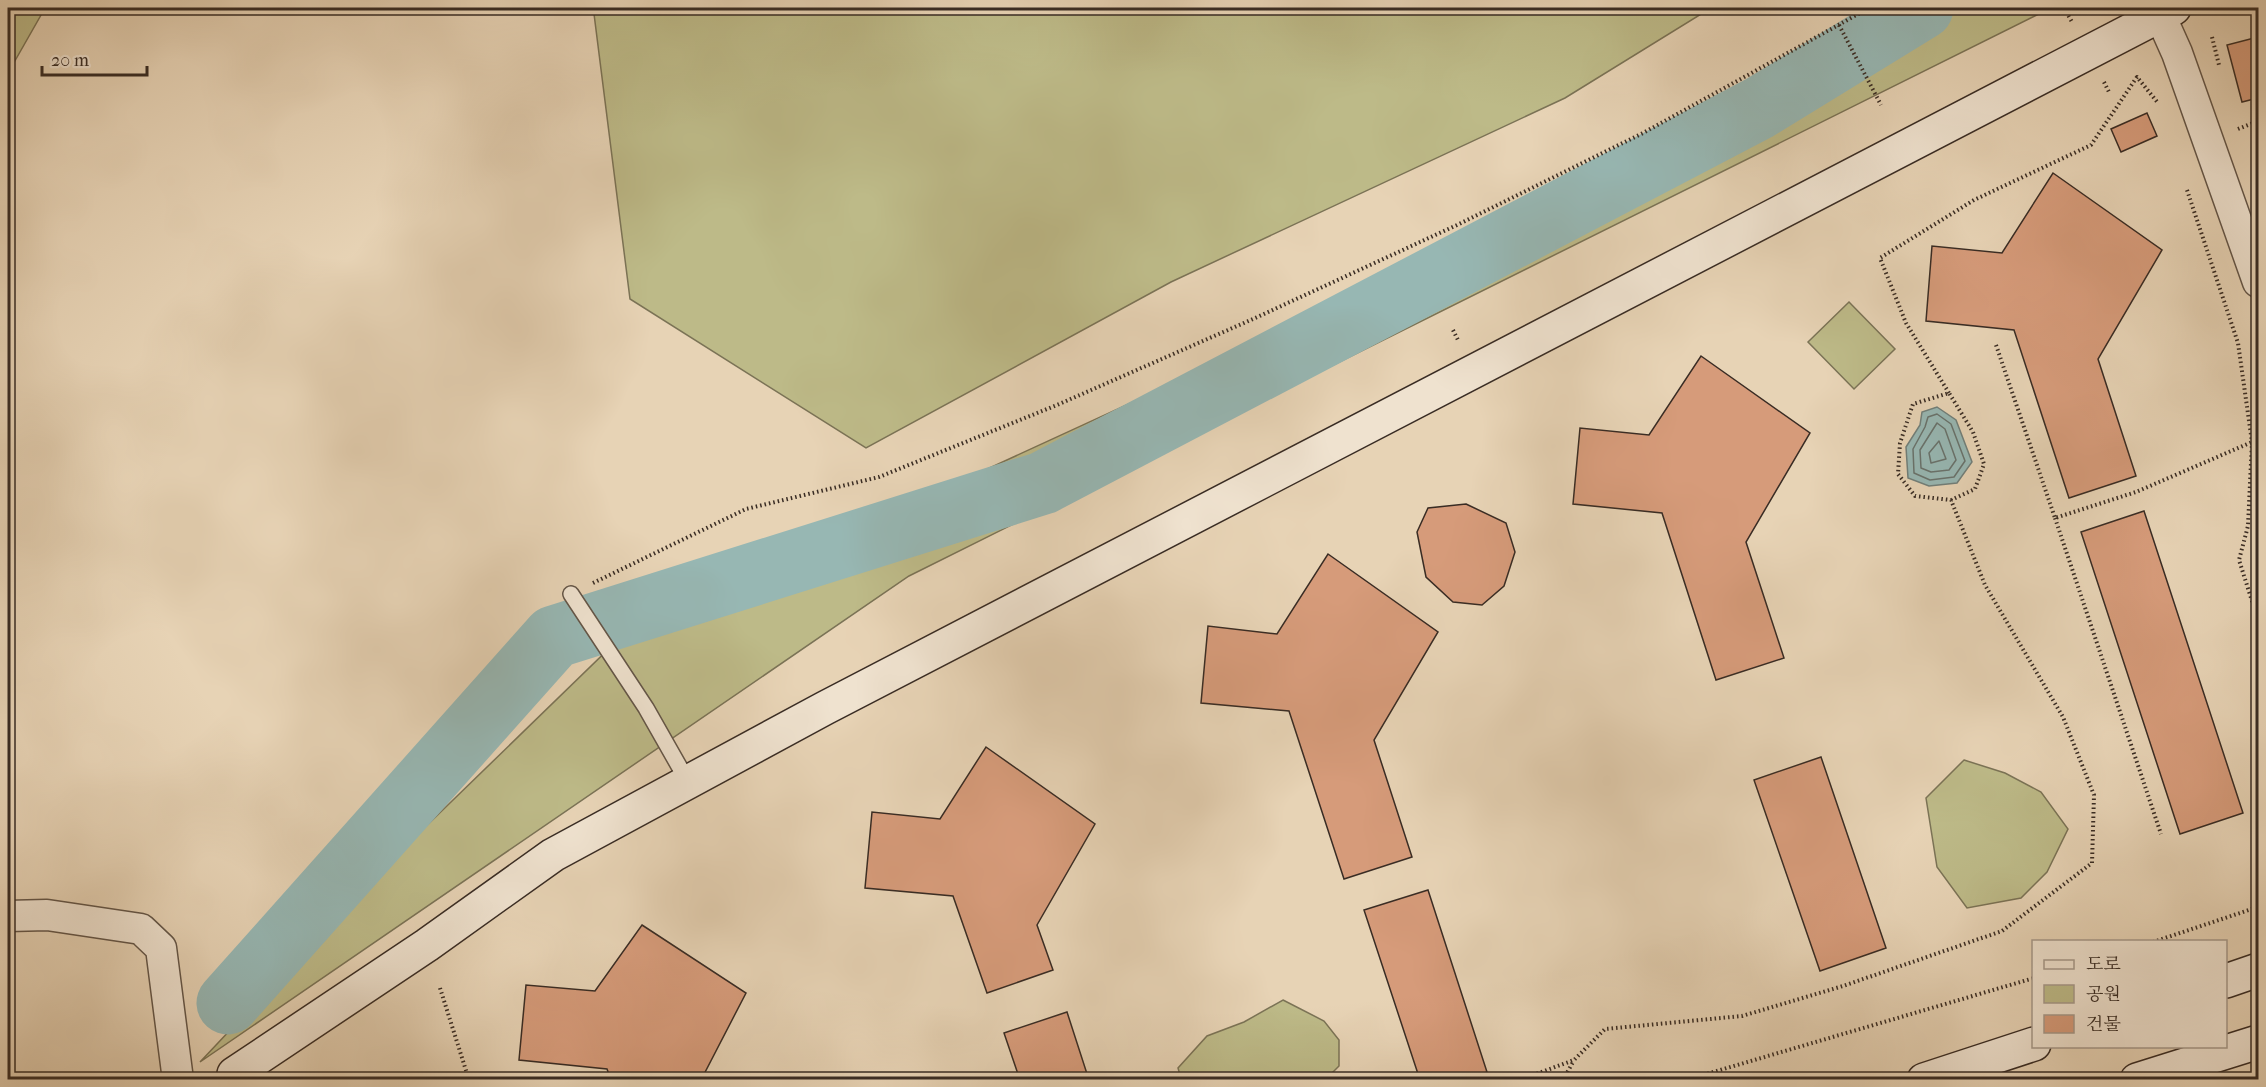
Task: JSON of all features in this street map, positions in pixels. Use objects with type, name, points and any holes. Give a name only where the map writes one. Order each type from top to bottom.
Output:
[{"type":"street","points":[[231,1077],[427,945],[553,855],[1474,369],[2167,11],[2178,53],[2259,282]]},
{"type":"street","points":[[8,916],[47,915],[141,929],[161,948],[178,1080]]},
{"type":"street","points":[[2227,981],[2259,970]]},
{"type":"street","points":[[2137,1080],[2259,1042]]},
{"type":"street","points":[[1924,1080],[2032,1045]]},
{"type":"lane","points":[[571,594],[646,708],[688,782]]},
{"type":"path","points":[[571,594],[746,509],[879,477],[1057,405],[1253,319],[1457,225],[1643,133],[1869,8]]},
{"type":"path","points":[[1839,25],[1881,105]]},
{"type":"path","points":[[1949,393],[1913,404],[1900,443],[1898,474],[1915,496],[1951,500],[1975,489],[1984,464],[1973,432],[1906,322],[1881,258],[1974,200],[2091,146],[2137,77],[2159,104]]},
{"type":"path","points":[[2235,130],[2259,121]]},
{"type":"path","points":[[2185,184],[2238,343],[2252,442],[2248,526],[2239,560],[2259,620]]},
{"type":"path","points":[[1996,345],[2161,834]]},
{"type":"path","points":[[2055,518],[2136,492],[2252,442]]},
{"type":"path","points":[[1563,1080],[1574,1060],[1605,1029],[1742,1016],[1843,986],[2002,931],[2092,863],[2094,795],[2068,728],[1985,585],[1951,500]]},
{"type":"path","points":[[2159,940],[2259,907]]},
{"type":"path","points":[[1686,1080],[2032,979]]},
{"type":"path","points":[[440,988],[469,1080]]},
{"type":"path","points":[[1520,1080],[1574,1060]]},
{"type":"green space","points":[[8,8],[45,8],[8,73]]},
{"type":"green space","points":[[587,8],[1711,8],[1565,98],[1171,282],[866,448],[630,299],[594,14]]},
{"type":"green space","points":[[1879,8],[2051,8],[909,576],[200,1062],[385,866],[620,638],[1574,199]]},
{"type":"green space","points":[[1849,302],[1895,349],[1854,389],[1808,342]]},
{"type":"green space","points":[[1964,760],[2005,773],[2041,792],[2068,829],[2047,872],[2021,898],[1967,908],[1937,867],[1926,798]]},
{"type":"green space","points":[[1283,1000],[1324,1021],[1339,1040],[1339,1066],[1326,1079],[1181,1079],[1178,1068],[1207,1036],[1244,1022]]},
{"type":"water","points":[[1937,407],[1956,420],[1972,462],[1957,483],[1929,486],[1908,478],[1906,447],[1920,425],[1922,412]]},
{"type":"building","points":[[2258,37],[2258,98],[2242,102],[2227,45]]},
{"type":"building","points":[[2147,113],[2157,136],[2121,152],[2111,129]]},
{"type":"building","points":[[2053,173],[2162,250],[2098,359],[2136,476],[2069,498],[2014,330],[1926,321],[1932,246],[2002,253]]},
{"type":"building","points":[[1701,356],[1810,433],[1746,542],[1784,658],[1716,680],[1662,513],[1573,504],[1580,428],[1649,435]]},
{"type":"building","points":[[1466,504],[1506,523],[1515,552],[1504,586],[1482,605],[1453,602],[1426,577],[1417,532],[1428,508]]},
{"type":"building","points":[[2144,511],[2243,813],[2180,834],[2081,532]]},
{"type":"building","points":[[1328,554],[1438,632],[1374,740],[1412,857],[1344,879],[1289,711],[1201,703],[1208,626],[1277,634]]},
{"type":"building","points":[[986,747],[1095,824],[1037,925],[1053,970],[987,993],[953,896],[865,888],[872,812],[940,819]]},
{"type":"building","points":[[1821,757],[1886,948],[1820,971],[1754,780]]},
{"type":"building","points":[[1428,890],[1487,1072],[1463,1080],[1420,1080],[1364,910]]},
{"type":"building","points":[[642,925],[746,993],[701,1080],[611,1080],[607,1069],[519,1060],[526,985],[595,991]]},
{"type":"building","points":[[1067,1012],[1089,1080],[1020,1080],[1004,1033]]},
{"type":"waterway","points":[[228,1003],[554,637],[1043,483],[1759,108],[1922,8]]}]
